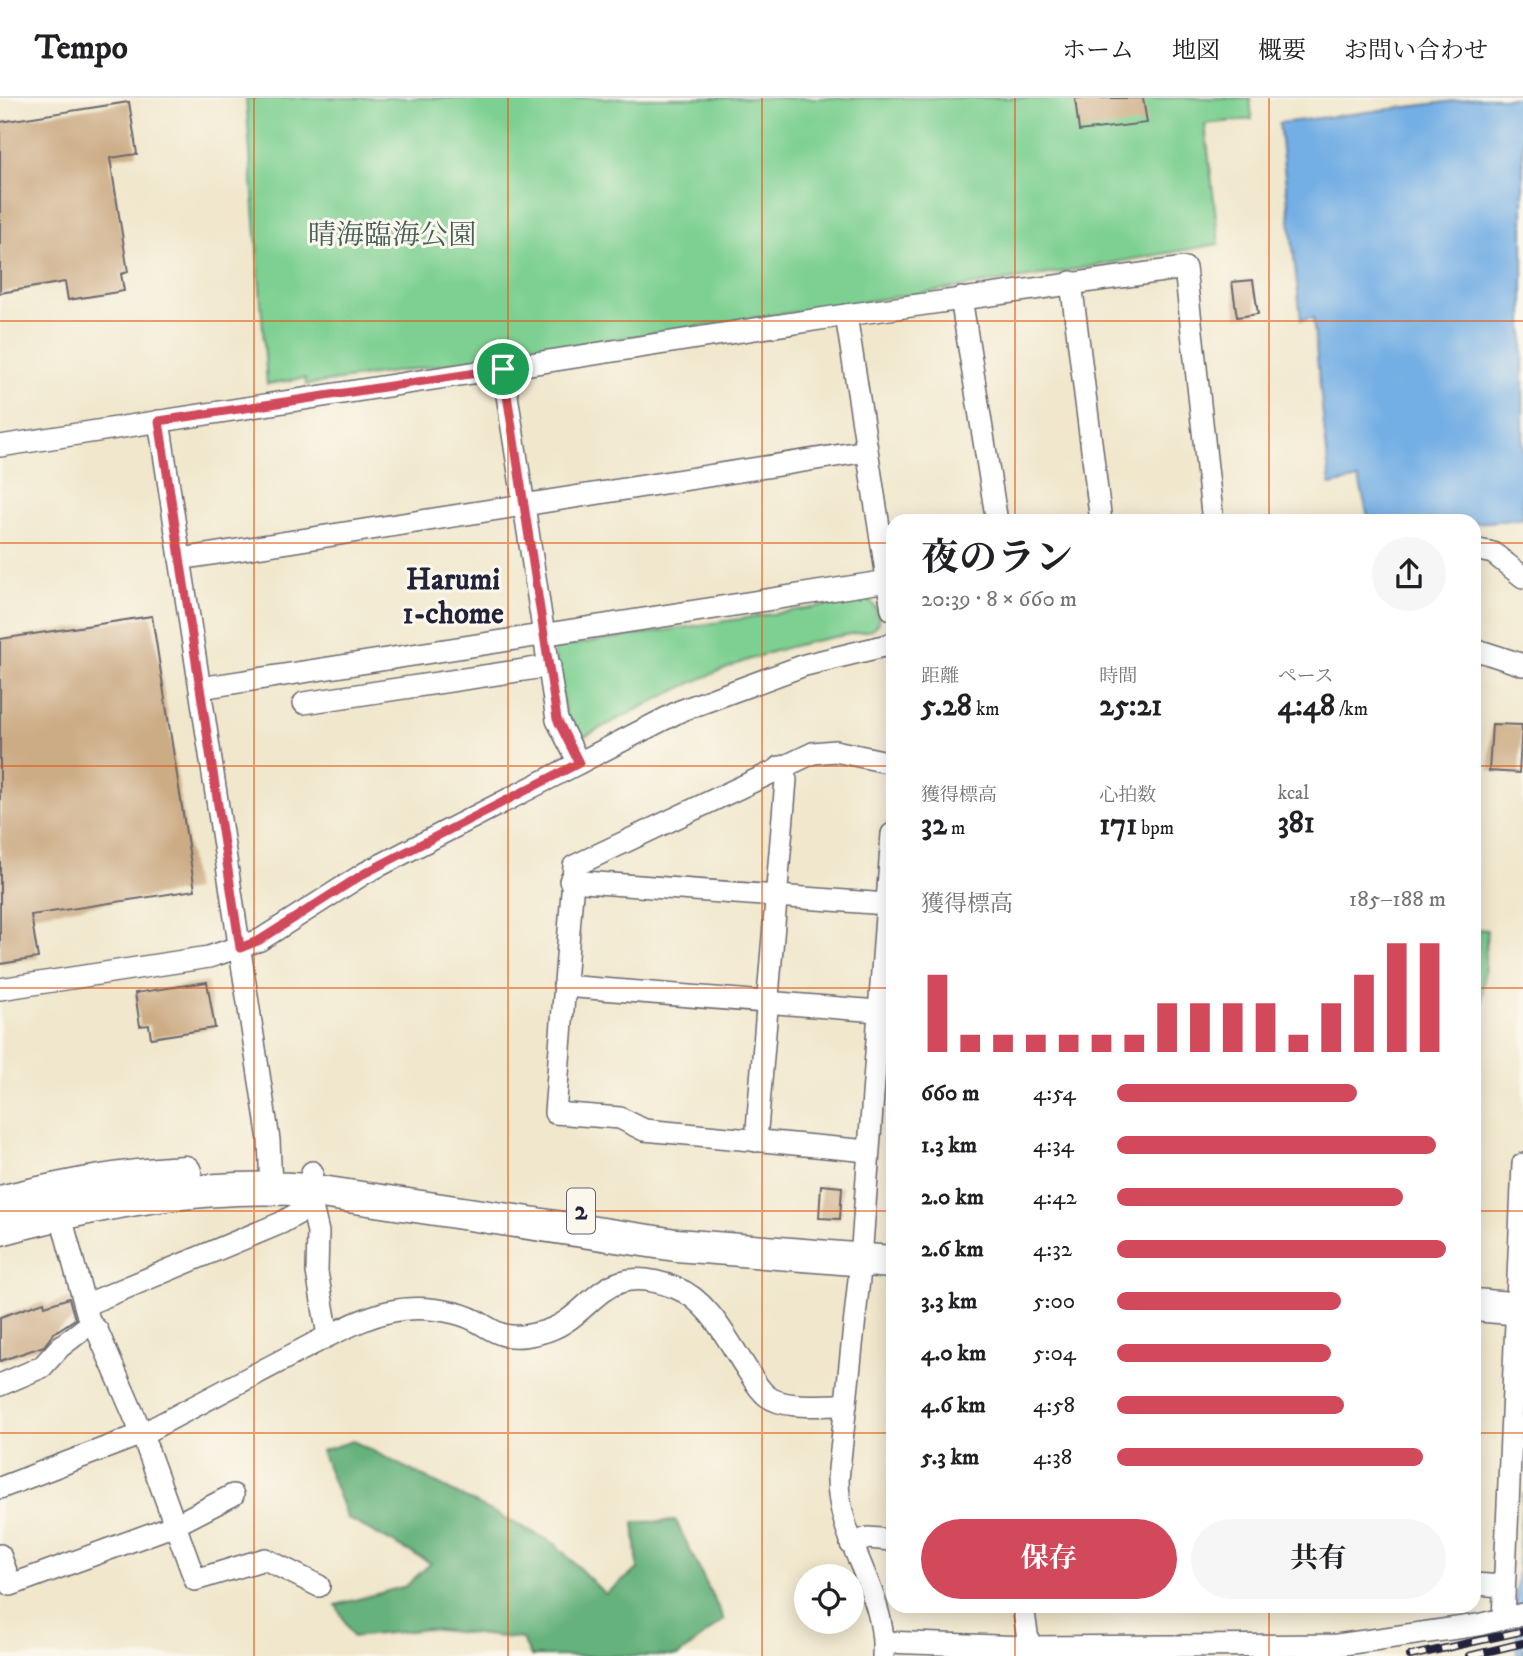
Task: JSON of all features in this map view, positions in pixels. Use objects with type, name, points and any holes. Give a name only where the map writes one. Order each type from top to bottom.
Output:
[{"type":"highway","name":"2","points":[[0,1202],[73,1184],[135,1174],[271,1178],[310,1189],[663,1243],[872,1247]]},
{"type":"highway","name":"2","points":[[0,1229],[126,1198],[271,1178]]},
{"type":"highway","points":[[1481,1288],[1519,1299]]},
{"type":"highway","points":[[1481,1304],[1519,1299]]},
{"type":"street","points":[[0,446],[846,315],[1185,268],[1212,514]]},
{"type":"street","points":[[1071,282],[1100,514]]},
{"type":"street","points":[[961,298],[996,514]]},
{"type":"street","points":[[846,315],[886,569]]},
{"type":"street","points":[[503,369],[546,632],[557,719],[579,763]]},
{"type":"street","points":[[159,421],[240,948],[271,1178]]},
{"type":"street","points":[[180,559],[867,451]]},
{"type":"street","points":[[1481,550],[1493,553],[1523,577]]},
{"type":"street","points":[[200,688],[546,632],[886,581]]},
{"type":"street","points":[[0,989],[209,957],[240,948],[260,940],[365,873],[680,711],[749,683],[806,665],[886,645]]},
{"type":"street","points":[[1481,651],[1523,665]]},
{"type":"street","points":[[304,704],[550,666]]},
{"type":"street","points":[[868,1151],[644,1130],[620,1118],[555,1114],[570,881],[574,866],[813,753],[835,751],[886,762]]},
{"type":"street","points":[[756,1141],[786,780],[780,767]]},
{"type":"street","points":[[570,881],[886,904]]},
{"type":"street","points":[[564,986],[886,1011],[868,1151],[872,1247],[846,1405],[838,1505],[851,1544],[874,1595],[884,1649],[1337,1645],[1513,1616],[1503,1586],[1519,1299],[1523,1164]]},
{"type":"street","points":[[0,1385],[42,1367],[88,1315],[281,1223],[310,1189]]},
{"type":"street","points":[[310,1189],[317,1232],[317,1272],[328,1336]]},
{"type":"street","points":[[60,1213],[88,1315],[142,1434],[195,1580],[265,1559],[319,1586]]},
{"type":"street","points":[[0,1488],[142,1434],[376,1313],[394,1309],[455,1313],[495,1334],[512,1337],[541,1333],[564,1323],[606,1288],[642,1279],[678,1288],[692,1296],[709,1314],[768,1397],[784,1402],[846,1405]]},
{"type":"street","points":[[0,1555],[11,1585],[175,1525],[233,1495]]},
{"type":"street","points":[[851,1544],[868,1538],[886,1540]]},
{"type":"street","points":[[1481,1584],[1503,1586]]},
{"type":"street","points":[[1024,1613],[1029,1647]]},
{"type":"green space","name":"晴海臨海公園","points":[[246,98],[1250,98],[1252,119],[1205,124],[1219,244],[1049,274],[306,385],[305,378],[267,384]]},
{"type":"green space","points":[[868,599],[877,609],[879,623],[872,630],[803,644],[737,664],[683,687],[577,740],[566,716],[553,648]]},
{"type":"green space","points":[[1481,930],[1487,930],[1481,1018]]},
{"type":"green space","points":[[353,1441],[554,1543],[605,1594],[638,1569],[634,1522],[676,1521],[724,1620],[678,1656],[531,1656],[522,1639],[428,1629],[353,1637],[336,1605],[406,1586],[431,1563],[347,1518],[321,1451]]},
{"type":"water","points":[[1478,98],[1523,98],[1523,519],[1481,522],[1481,514],[1367,514],[1359,479],[1330,485],[1313,318],[1301,320],[1279,123]]},
{"type":"water","points":[[1523,1493],[1523,1656],[1517,1656],[1516,1597]]},
{"type":"building","points":[[1075,98],[1143,98],[1147,123],[1079,131]]},
{"type":"building","points":[[129,102],[137,154],[110,158],[128,272],[121,274],[124,291],[68,300],[65,282],[0,293],[0,122]]},
{"type":"building","points":[[1253,280],[1258,314],[1237,317],[1232,282]]},
{"type":"building","points":[[152,616],[195,890],[31,915],[38,958],[0,964],[0,639]]},
{"type":"building","points":[[1492,724],[1522,725],[1519,773],[1489,771]]},
{"type":"building","points":[[207,982],[215,1028],[151,1038],[149,1025],[140,1026],[135,993]]},
{"type":"building","points":[[821,1185],[842,1187],[840,1219],[819,1218]]},
{"type":"building","points":[[69,1298],[75,1319],[54,1333],[44,1346],[0,1361],[0,1317],[44,1302],[45,1306]]},
{"type":"railway","points":[[1410,1656],[1523,1631]]},
{"type":"railway","points":[[1469,1656],[1523,1643]]},
{"type":"district","name":"Harumi 1-chome","points":[[453,597]]},
{"type":"route","points":[[503,369],[546,632],[557,719],[579,763],[365,873],[260,940],[240,948],[159,421],[503,369]]}]
